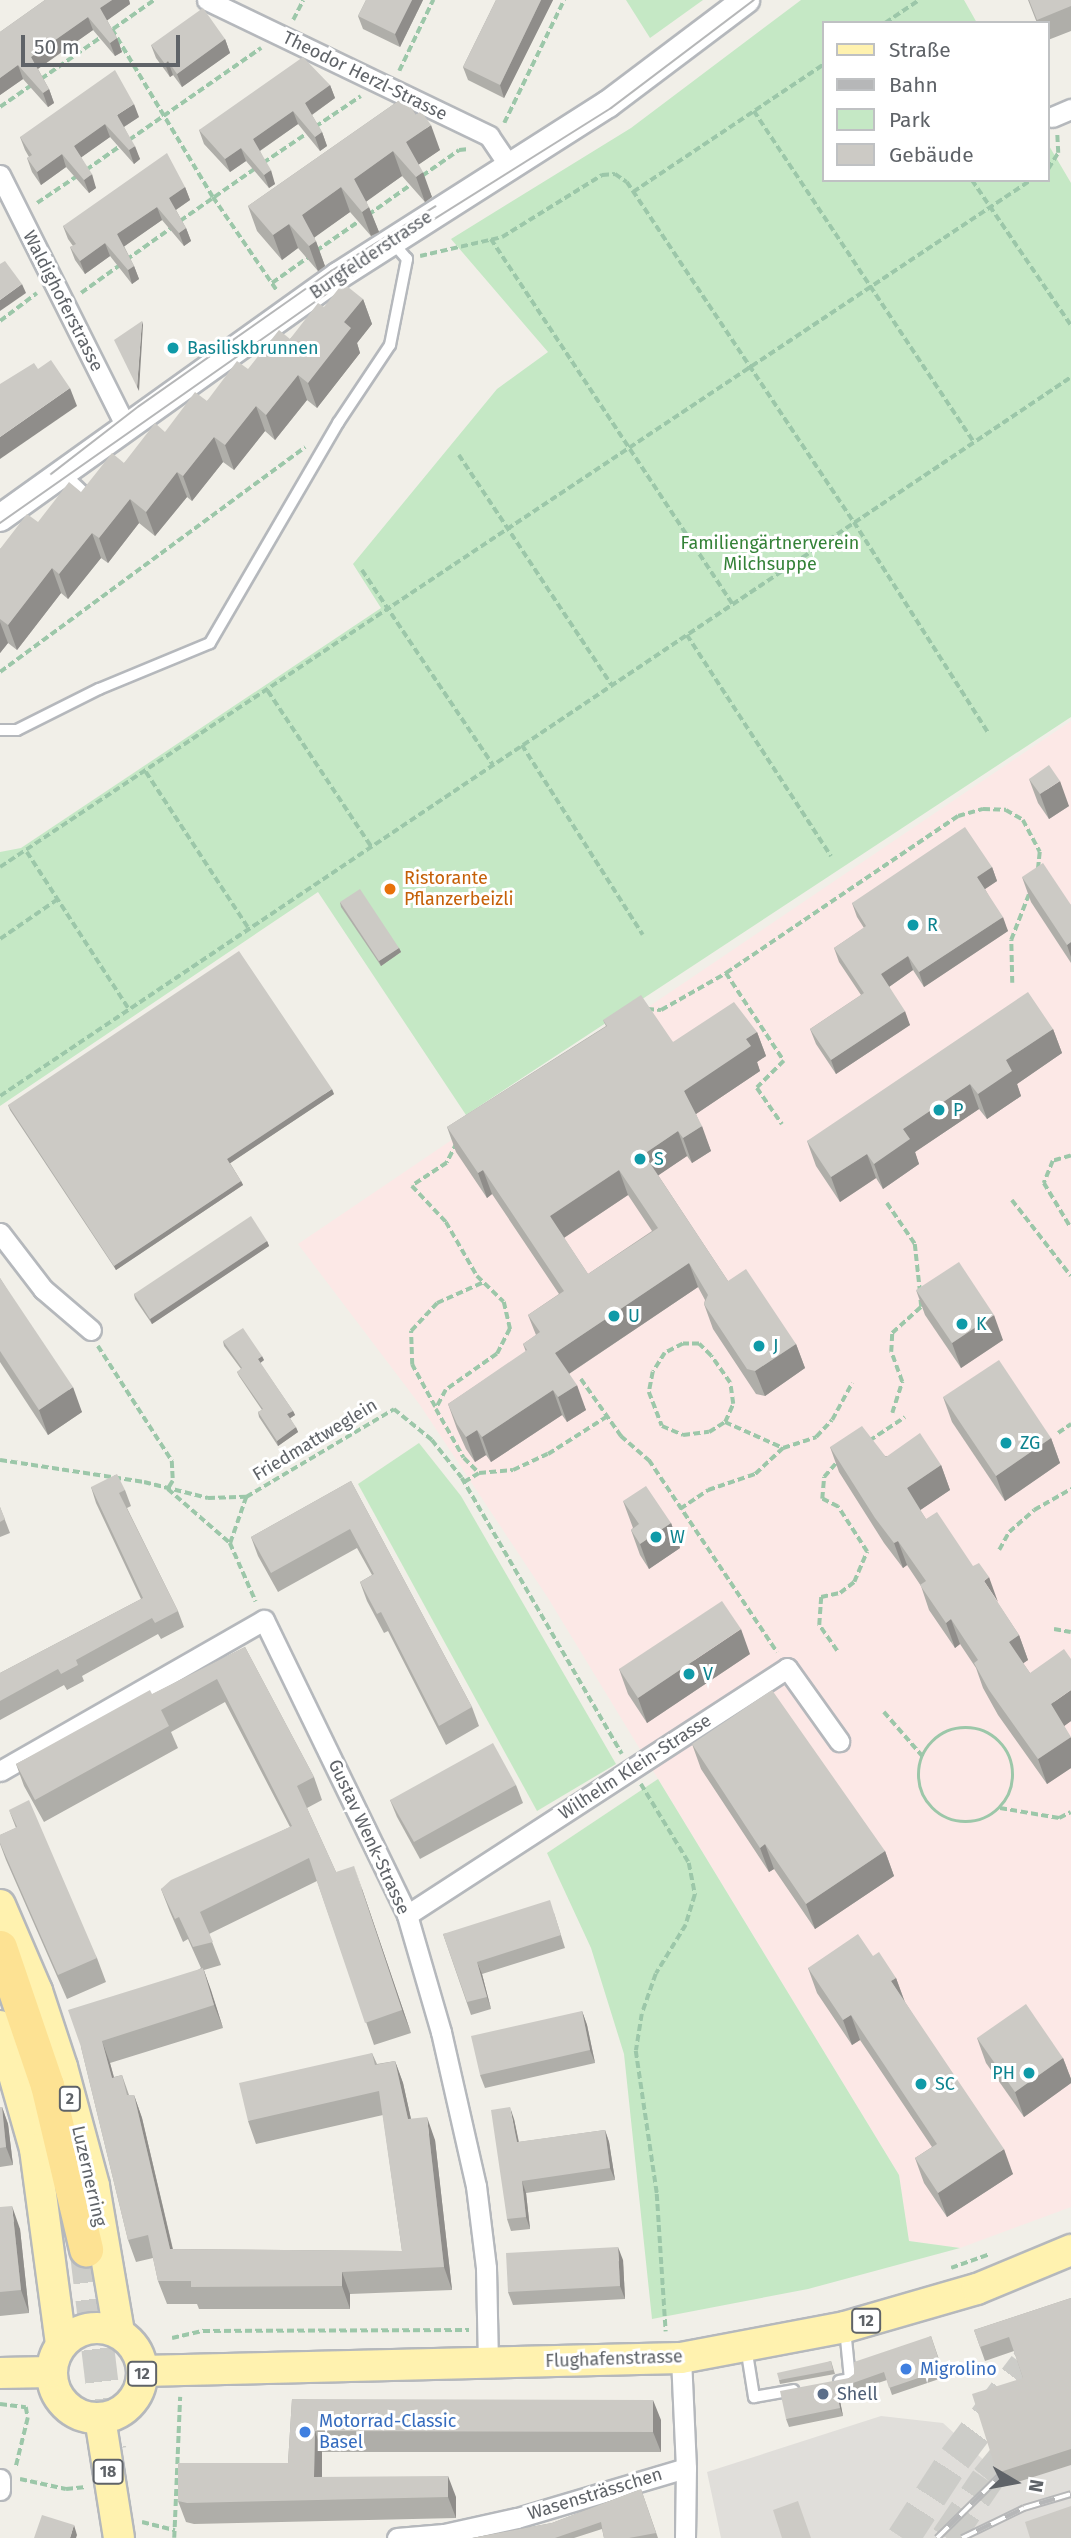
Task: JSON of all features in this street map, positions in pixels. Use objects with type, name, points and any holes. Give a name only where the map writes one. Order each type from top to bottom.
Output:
[{"type":"highway","points":[[0,1947],[47,2085],[77,2250],[33,2077],[0,1979]]},
{"type":"main road","name":"Burgfelderstrasse","points":[[0,518],[126,427],[399,250],[510,167],[608,104],[746,0]]},
{"type":"main road","name":"Luzernerring","points":[[0,1905],[37,1991],[62,2067],[94,2186],[119,2333]]},
{"type":"main road","points":[[0,2026],[40,2175],[60,2400],[71,2411],[100,2418]]},
{"type":"main road","name":"Flughafenstrasse","points":[[142,2371],[488,2364],[675,2341],[746,2347],[845,2327],[977,2289],[1071,2250]]},
{"type":"main road","points":[[0,2373],[56,2358],[82,2329],[107,2328],[119,2333]]},
{"type":"main road","name":"12","points":[[100,2418],[126,2408],[141,2385],[142,2371],[136,2349],[119,2333]]},
{"type":"main road","name":"18","points":[[100,2418],[118,2531]]},
{"type":"street","name":"Theodor Herzl-Strasse","points":[[207,0],[489,136]]},
{"type":"street","points":[[1052,117],[1071,108]]},
{"type":"street","points":[[489,136],[510,167]]},
{"type":"street","name":"Waldighoferstrasse","points":[[3,188],[20,215],[126,427]]},
{"type":"street","points":[[0,1233],[43,1289],[91,1330]]},
{"type":"street","points":[[0,1771],[264,1620]]},
{"type":"street","name":"Gustav Wenk-Strasse","points":[[264,1620],[407,1915],[444,2045],[476,2186],[486,2268],[488,2364]]},
{"type":"street","points":[[788,1668],[839,1741]]},
{"type":"street","name":"Wilhelm Klein-Strasse","points":[[407,1915],[788,1668]]},
{"type":"street","name":"Wasensträsschen","points":[[397,2538],[444,2535],[517,2518],[685,2468],[675,2341]]},
{"type":"street","points":[[685,2468],[685,2538]]},
{"type":"street","points":[[0,2479],[0,2490]]},
{"type":"lane","points":[[0,730],[17,730],[99,689],[210,643],[338,423],[390,345],[399,250]]},
{"type":"lane","points":[[63,472],[95,503]]},
{"type":"lane","points":[[823,2385],[850,2379],[845,2327]]},
{"type":"lane","points":[[746,2347],[754,2397],[809,2387]]},
{"type":"path","points":[[0,107],[154,0]]},
{"type":"path","points":[[65,304],[213,197],[385,86],[433,0]]},
{"type":"path","points":[[272,283],[459,150],[477,149],[502,127],[564,0]]},
{"type":"path","points":[[889,21],[919,0]]},
{"type":"path","points":[[112,29],[166,114],[213,197],[276,289]]},
{"type":"path","points":[[20,215],[280,35]]},
{"type":"path","points":[[633,192],[822,65]]},
{"type":"path","points":[[754,111],[869,289],[974,442]]},
{"type":"path","points":[[1050,166],[1058,153],[1052,117]]},
{"type":"path","points":[[399,250],[491,239],[602,175],[615,174],[633,192],[749,369],[854,522],[988,732]]},
{"type":"path","points":[[973,182],[1071,325]]},
{"type":"path","points":[[0,867],[27,852],[1028,182]]},
{"type":"path","points":[[491,239],[733,604]]},
{"type":"path","points":[[0,321],[53,281]]},
{"type":"path","points":[[0,1096],[1071,377]]},
{"type":"path","points":[[0,671],[338,423]]},
{"type":"path","points":[[460,455],[612,685]]},
{"type":"path","points":[[362,570],[493,765]]},
{"type":"path","points":[[687,635],[831,856]]},
{"type":"path","points":[[268,691],[371,846]]},
{"type":"path","points":[[523,745],[643,935]]},
{"type":"path","points":[[146,772],[249,929]]},
{"type":"path","points":[[634,1014],[661,1010],[726,973],[958,816],[983,809],[1006,810],[1023,820],[1040,852],[1038,872],[1011,940],[1012,983]]},
{"type":"path","points":[[27,852],[130,1009]]},
{"type":"path","points":[[0,939],[58,899]]},
{"type":"path","points":[[726,973],[785,1061],[757,1088],[782,1124]]},
{"type":"path","points":[[436,1409],[446,1390],[497,1354],[510,1329],[504,1302],[459,1251],[446,1222],[412,1186],[447,1163],[453,1146],[463,1139]]},
{"type":"path","points":[[1071,1156],[1053,1161],[1044,1183],[1071,1228]]},
{"type":"path","points":[[1012,1200],[1071,1276]]},
{"type":"path","points":[[887,1203],[915,1244],[921,1307],[892,1333],[891,1352],[902,1382],[892,1413]]},
{"type":"path","points":[[479,1473],[464,1458],[412,1365],[411,1331],[437,1303],[484,1282]]},
{"type":"path","points":[[91,1330],[172,1461],[173,1481],[168,1489],[230,1543],[264,1620]]},
{"type":"path","points":[[683,1344],[699,1344],[711,1356],[730,1383],[733,1404],[725,1422],[709,1432],[683,1435],[662,1426],[649,1392],[653,1372],[665,1353],[683,1344]]},
{"type":"path","points":[[581,1379],[606,1416],[649,1460],[788,1668]]},
{"type":"path","points":[[680,1509],[708,1490],[755,1474],[783,1448],[816,1437],[832,1420],[852,1383]]},
{"type":"path","name":"Friedmattweglein","points":[[0,1460],[208,1498],[246,1497],[394,1409],[432,1440],[464,1482]]},
{"type":"path","points":[[606,1416],[548,1454],[513,1470],[479,1473],[464,1482],[631,1769],[689,1863],[695,1895],[686,1926],[656,1973],[642,2014],[636,2051],[675,2341],[653,2337]]},
{"type":"path","points":[[863,1445],[905,1417]]},
{"type":"path","points":[[725,1422],[783,1448]]},
{"type":"path","points":[[1058,1433],[1071,1424]]},
{"type":"path","points":[[837,1651],[819,1625],[821,1597],[840,1593],[854,1582],[867,1552],[838,1507],[822,1499],[824,1477],[841,1459]]},
{"type":"path","points":[[999,1550],[1027,1515],[1071,1489]]},
{"type":"path","points":[[230,1543],[246,1497]]},
{"type":"path","points":[[1054,1629],[1071,1632]]},
{"type":"path","points":[[884,1712],[925,1759]]},
{"type":"path","points":[[1000,1808],[1013,1778],[1012,1761],[994,1735],[965,1725],[949,1728],[929,1747],[925,1759],[923,1791],[926,1805],[939,1816],[971,1823],[1000,1808],[1059,1818],[1071,1812]]},
{"type":"path","points":[[942,2272],[993,2253]]},
{"type":"path","points":[[172,2338],[203,2331],[487,2330]]},
{"type":"path","points":[[174,2538],[180,2397]]},
{"type":"path","points":[[0,2404],[26,2407],[28,2417],[14,2481],[22,2478],[66,2489],[86,2487]]},
{"type":"path","points":[[148,2523],[175,2530]]},
{"type":"shaded area","points":[[1071,721],[1071,2207],[960,2248],[909,2241],[899,2175],[548,1598],[420,1405],[298,1244]]},
{"type":"shaded area","points":[[1071,2400],[1071,2538],[721,2538],[707,2472],[881,2416],[943,2423],[988,2464],[1026,2427]]},
{"type":"green space","points":[[626,0],[703,0],[650,38]]},
{"type":"green space","name":"Familiengärtnerverein Milchsuppe","points":[[801,0],[964,0],[976,21],[822,21],[822,182],[1050,182],[1050,147],[1071,183],[1071,717],[466,1115],[318,892],[0,1106],[0,852],[21,848],[381,608],[353,564],[497,389],[548,352],[451,239],[631,128]]},
{"type":"green space","points":[[419,1443],[461,1496],[616,1764],[537,1811],[358,1484]]},
{"type":"green space","points":[[658,1779],[899,2175],[909,2241],[960,2248],[808,2289],[652,2319],[624,2054],[591,1948],[547,1853]]},
{"type":"building","points":[[45,0],[112,0],[100,8],[117,38],[110,43],[88,17],[31,57],[49,89],[43,93],[18,65],[0,78],[0,32]]},
{"type":"building","points":[[366,0],[412,0],[395,34],[358,16]]},
{"type":"building","points":[[496,0],[541,0],[500,85],[463,67]]},
{"type":"building","points":[[1029,0],[1071,0],[1071,6],[1037,20]]},
{"type":"building","points":[[203,8],[225,39],[177,74],[168,61],[165,64],[151,45]]},
{"type":"building","points":[[303,57],[330,85],[305,103],[322,132],[315,137],[293,111],[253,139],[271,170],[264,175],[241,148],[225,159],[199,130]]},
{"type":"building","points":[[115,70],[134,104],[117,115],[135,146],[129,150],[105,124],[74,146],[92,174],[84,180],[62,154],[37,172],[27,158],[32,155],[20,137]]},
{"type":"building","points":[[404,97],[416,115],[421,111],[431,125],[406,142],[423,172],[416,177],[393,151],[354,179],[369,207],[362,212],[341,187],[302,215],[316,241],[309,246],[289,224],[273,235],[248,206]]},
{"type":"building","points":[[167,153],[185,187],[169,198],[186,228],[179,233],[157,207],[117,234],[134,266],[128,270],[105,243],[80,261],[70,247],[76,244],[63,226]]},
{"type":"building","points":[[5,261],[22,284],[0,300],[0,264]]},
{"type":"building","points":[[343,283],[363,299],[344,322],[351,328],[308,383],[298,375],[266,415],[256,406],[225,445],[214,437],[183,476],[177,472],[146,512],[130,499],[99,538],[92,533],[59,574],[52,568],[8,625],[0,619],[0,549],[27,514],[38,522],[69,482],[81,492],[112,453],[124,463],[155,423],[165,432],[195,392],[207,401],[237,361],[248,369],[279,330],[290,339],[318,303],[324,307]]},
{"type":"building","points":[[142,321],[137,387],[114,340]]},
{"type":"building","points":[[51,360],[70,388],[0,437],[0,384],[34,363],[38,369]]},
{"type":"building","points":[[1049,765],[1060,781],[1040,794],[1029,779]]},
{"type":"building","points":[[965,827],[992,867],[977,877],[1003,917],[919,972],[908,956],[881,974],[905,1011],[831,1060],[810,1029],[864,993],[834,948],[866,926],[852,903]]},
{"type":"building","points":[[1043,863],[1071,905],[1071,942],[1067,945],[1022,877]]},
{"type":"building","points":[[360,889],[399,948],[379,961],[340,902]]},
{"type":"building","points":[[239,951],[332,1089],[227,1159],[241,1181],[114,1266],[8,1105]]},
{"type":"building","points":[[1028,992],[1053,1029],[1006,1060],[1012,1071],[978,1094],[970,1084],[903,1129],[910,1139],[874,1164],[867,1154],[831,1177],[807,1141]]},
{"type":"building","points":[[641,995],[673,1042],[734,1002],[757,1032],[746,1039],[751,1046],[684,1091],[702,1126],[683,1138],[678,1131],[644,1154],[728,1281],[746,1269],[796,1344],[755,1371],[747,1369],[704,1304],[708,1295],[689,1263],[555,1353],[577,1385],[558,1397],[553,1390],[482,1437],[477,1430],[466,1437],[448,1404],[527,1350],[523,1344],[540,1332],[528,1315],[564,1291],[483,1170],[478,1173],[447,1127],[607,1026],[603,1020]],"holes":[[[619,1170],[658,1228],[588,1274],[550,1216]]]},
{"type":"building","points":[[251,1216],[267,1241],[150,1319],[134,1294]]},
{"type":"building","points":[[959,1262],[994,1315],[952,1343],[916,1290]]},
{"type":"building","points":[[0,1278],[73,1387],[39,1410],[0,1351]]},
{"type":"building","points":[[243,1328],[262,1356],[258,1359],[293,1411],[287,1414],[296,1427],[277,1441],[258,1412],[263,1409],[237,1372],[242,1368],[223,1341]]},
{"type":"building","name":"ZG","points":[[999,1360],[1051,1438],[996,1476],[943,1397]]},
{"type":"building","points":[[862,1426],[886,1457],[920,1433],[941,1465],[907,1488],[926,1519],[937,1512],[973,1566],[979,1563],[989,1577],[984,1581],[1019,1635],[1009,1642],[1030,1673],[1064,1649],[1071,1659],[1071,1690],[1051,1704],[1071,1737],[1038,1759],[989,1690],[974,1663],[978,1660],[951,1619],[946,1623],[920,1585],[926,1581],[898,1541],[894,1543],[875,1518],[830,1447]]},
{"type":"building","points":[[117,1474],[125,1490],[119,1493],[178,1611],[155,1623],[152,1618],[76,1660],[78,1665],[61,1674],[58,1669],[0,1701],[0,1673],[143,1598],[91,1487]]},
{"type":"building","points":[[351,1481],[472,1707],[439,1726],[381,1612],[377,1614],[360,1582],[374,1574],[350,1529],[271,1573],[251,1537]]},
{"type":"building","points":[[646,1486],[671,1523],[640,1544],[631,1530],[639,1524],[623,1501]]},
{"type":"building","points":[[0,1507],[5,1519],[0,1522]]},
{"type":"building","points":[[722,1601],[741,1629],[638,1698],[619,1669]]},
{"type":"building","points":[[245,1647],[314,1777],[297,1786],[336,1872],[354,1866],[402,2010],[365,2023],[309,1858],[200,1912],[213,1942],[193,1947],[179,1917],[175,1919],[161,1889],[171,1880],[292,1826],[217,1679],[161,1710],[169,1726],[35,1800],[16,1764],[150,1690],[152,1694]]},
{"type":"building","points":[[772,1690],[885,1851],[806,1904],[765,1844],[760,1848],[692,1744]]},
{"type":"building","points":[[493,1743],[516,1785],[414,1842],[390,1800]]},
{"type":"building","points":[[29,1800],[97,1958],[58,1975],[0,1843],[0,1835],[17,1827],[9,1810]]},
{"type":"building","points":[[550,1900],[561,1935],[477,1962],[487,1997],[467,2002],[443,1934]]},
{"type":"building","name":"SC","points":[[858,1934],[873,1956],[879,1952],[896,1978],[891,1981],[1004,2149],[938,2193],[915,2158],[937,2144],[851,2015],[843,2020],[808,1968]]},
{"type":"building","points":[[203,1968],[214,2005],[102,2041],[112,2078],[122,2075],[127,2095],[134,2095],[170,2249],[402,2251],[379,2091],[248,2121],[239,2083],[372,2053],[375,2065],[395,2061],[408,2119],[427,2117],[444,2267],[342,2272],[342,2286],[191,2287],[191,2281],[158,2281],[148,2235],[128,2240],[81,2047],[68,2010]]},
{"type":"building","points":[[1026,2004],[1063,2058],[1015,2092],[977,2038]]},
{"type":"building","points":[[582,2011],[590,2050],[480,2075],[471,2036]]},
{"type":"building","points":[[0,2107],[6,2147],[0,2148]]},
{"type":"building","points":[[510,2107],[517,2142],[605,2130],[610,2168],[522,2181],[526,2217],[507,2219],[491,2110]]},
{"type":"building","points":[[12,2206],[21,2290],[0,2292],[0,2207]]},
{"type":"building","points":[[618,2247],[620,2286],[508,2292],[506,2253]]},
{"type":"building","points":[[1071,2298],[1071,2449],[997,2473],[972,2394],[1023,2378],[1009,2337],[980,2347],[974,2330]]},
{"type":"building","points":[[931,2336],[942,2370],[889,2388],[884,2372],[836,2389],[840,2408],[786,2419],[780,2391],[849,2378],[854,2374],[854,2362]]},
{"type":"building","points":[[831,2361],[833,2370],[779,2380],[777,2373]]},
{"type":"building","points":[[292,2399],[653,2400],[653,2432],[315,2431],[314,2477],[448,2476],[448,2497],[187,2503],[178,2501],[178,2463],[288,2463]]},
{"type":"building","points":[[641,2489],[656,2533],[629,2538],[604,2538],[601,2522],[555,2538],[472,2538],[552,2523]]},
{"type":"building","points":[[798,2501],[811,2538],[782,2538],[773,2510]]},
{"type":"building","points":[[1071,2506],[1071,2538],[1030,2538],[1025,2522]]},
{"type":"building","points":[[42,2515],[74,2525],[70,2538],[34,2538]]},
{"type":"tunnel","points":[[86,2249],[110,2449]]},
{"type":"tunnel","points":[[903,2538],[955,2458],[1025,2365],[1071,2320]]},
{"type":"tunnel","points":[[947,2538],[987,2479],[1071,2376]]},
{"type":"tram line","points":[[0,523],[423,226],[611,108],[754,0]]},
{"type":"tram line","points":[[51,474],[139,406],[331,271],[436,206]]},
{"type":"railway","points":[[937,2538],[1012,2464]]},
{"type":"railway","points":[[962,2538],[1024,2508],[1071,2494]]},
{"type":"place","name":"Basiliskbrunnen","points":[[173,348]]},
{"type":"place","name":"Ristorante Pflanzerbeizli","points":[[390,889]]},
{"type":"place","name":"R","points":[[913,925]]},
{"type":"place","name":"P","points":[[939,1110]]},
{"type":"place","name":"S","points":[[640,1159]]},
{"type":"place","name":"U","points":[[614,1316]]},
{"type":"place","name":"K","points":[[962,1324]]},
{"type":"place","name":"J","points":[[759,1346]]},
{"type":"place","name":"ZG","points":[[1006,1443]]},
{"type":"place","name":"W","points":[[656,1537]]},
{"type":"place","name":"V","points":[[689,1674]]},
{"type":"place","name":"PH","points":[[1029,2073]]},
{"type":"place","name":"SC","points":[[921,2084]]},
{"type":"place","name":"Migrolino","points":[[906,2369]]},
{"type":"place","name":"Shell","points":[[823,2394]]},
{"type":"place","name":"Motorrad-Classic Basel","points":[[305,2432]]}]
